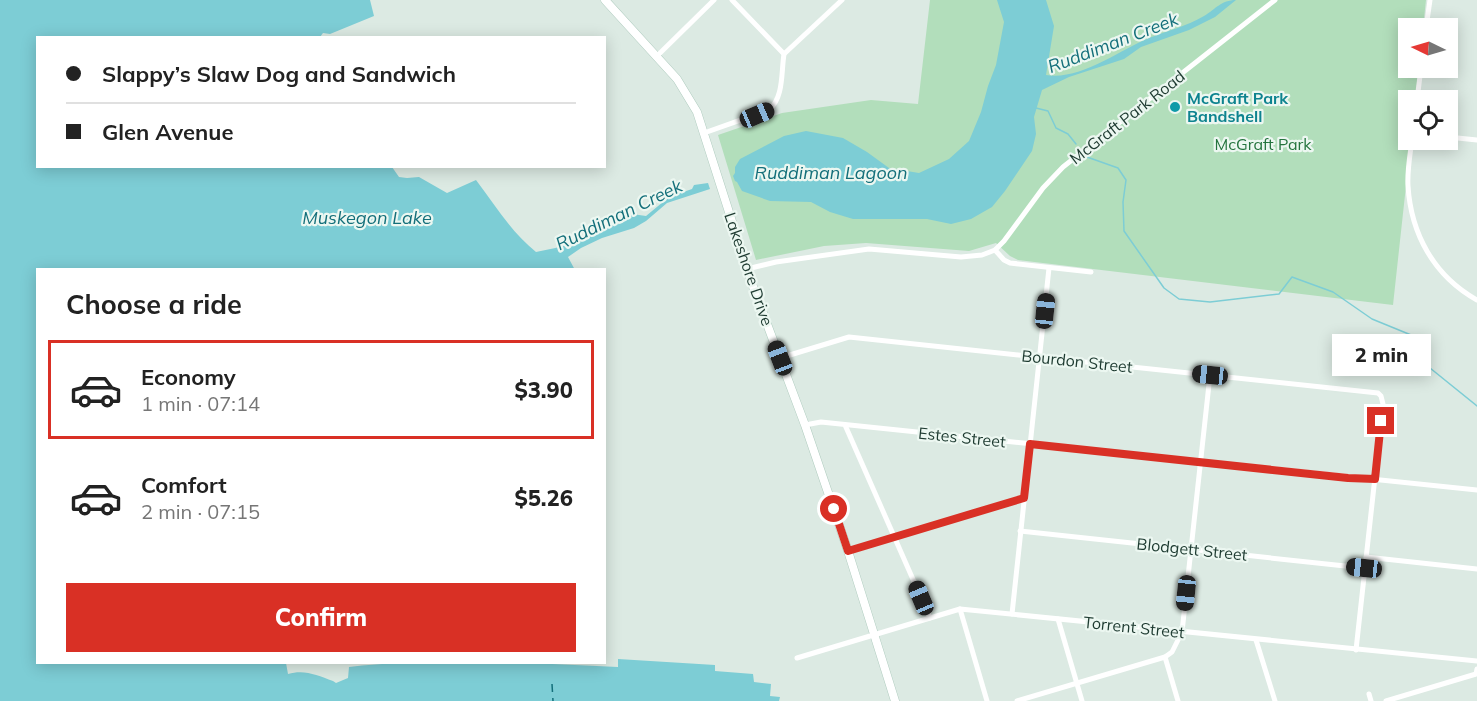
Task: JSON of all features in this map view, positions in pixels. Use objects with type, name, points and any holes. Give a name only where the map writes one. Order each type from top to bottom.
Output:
[{"type":"main road","name":"Lakeshore Drive","points":[[604,0],[657,56],[688,94],[704,133],[747,269],[805,425],[848,551],[895,701]]},
{"type":"street","points":[[657,56],[714,0]]},
{"type":"street","points":[[732,0],[784,54]]},
{"type":"street","points":[[704,133],[769,110],[777,99],[784,54],[842,0]]},
{"type":"street","name":"McGraft Park Road","points":[[994,250],[1012,233],[1042,188],[1063,167],[1275,0]]},
{"type":"street","points":[[1427,18],[1430,0]]},
{"type":"street","points":[[1458,138],[1477,140]]},
{"type":"street","points":[[1411,150],[1408,177],[1409,198],[1418,233],[1430,258],[1450,281],[1477,300]]},
{"type":"street","points":[[747,269],[776,262],[869,249],[961,257],[982,255],[994,250],[1007,262],[1091,272]]},
{"type":"street","points":[[1012,614],[1049,268]]},
{"type":"street","name":"Bourdon Street","points":[[780,358],[849,337],[1376,393],[1381,396],[1383,404],[1375,479]]},
{"type":"street","points":[[1017,701],[1165,657],[1172,652],[1182,632],[1210,375]]},
{"type":"street","name":"Estes Street","points":[[805,425],[818,422],[1477,490]]},
{"type":"street","points":[[845,425],[930,618]]},
{"type":"street","points":[[1356,650],[1375,479]]},
{"type":"street","points":[[848,551],[1024,498]]},
{"type":"street","name":"Blodgett Street","points":[[1020,531],[1364,568]]},
{"type":"street","points":[[1366,557],[1477,569]]},
{"type":"street","points":[[960,609],[987,701]]},
{"type":"street","name":"Torrent Street","points":[[797,658],[960,609],[1477,661]]},
{"type":"street","points":[[1058,619],[1083,701]]},
{"type":"street","points":[[1256,640],[1275,701]]},
{"type":"street","points":[[1165,657],[1178,701]]},
{"type":"street","points":[[1386,701],[1476,674],[1477,669]]},
{"type":"green space","name":"McGraft Park","points":[[930,0],[1426,0],[1424,18],[1398,18],[1398,78],[1418,78],[1416,90],[1398,90],[1398,150],[1410,150],[1393,305],[1018,260],[996,243],[969,251],[866,243],[824,246],[756,260],[718,135],[782,113],[871,100],[918,104]]},
{"type":"water","name":"Muskegon Lake","points":[[0,0],[370,0],[374,16],[330,34],[323,33],[321,36],[36,36],[36,168],[393,168],[399,177],[419,177],[447,193],[476,180],[511,227],[536,252],[583,239],[608,224],[622,223],[632,214],[646,216],[669,197],[692,189],[694,185],[708,183],[710,189],[667,203],[634,228],[602,238],[581,248],[568,257],[574,268],[36,268],[36,664],[286,664],[288,674],[310,673],[336,683],[348,678],[349,667],[382,664],[551,664],[618,667],[618,659],[715,665],[715,671],[753,674],[754,682],[771,684],[770,696],[780,697],[779,701],[0,701]]},
{"type":"water","name":"Ruddiman Lagoon","points":[[997,0],[1046,0],[1054,26],[1046,75],[1059,76],[1099,63],[1149,38],[1197,20],[1222,3],[1236,0],[1215,17],[1189,30],[1141,47],[1124,59],[1069,77],[1042,90],[1034,117],[1036,134],[1032,151],[992,207],[971,219],[951,224],[927,219],[853,219],[830,212],[811,202],[770,201],[742,191],[733,176],[740,159],[784,136],[806,131],[843,138],[889,168],[919,173],[949,159],[969,141],[996,65],[1004,22]]},
{"type":"waterway","points":[[1036,108],[1048,111],[1056,128],[1068,134],[1076,144]]},
{"type":"waterway","points":[[1087,157],[1118,168],[1126,180],[1123,202],[1124,231],[1164,288],[1179,299],[1210,302],[1279,294],[1292,277],[1333,292],[1372,319],[1416,337],[1430,368],[1477,406]]},
{"type":"ferry route","points":[[552,684],[553,701]]},
{"type":"place","name":"McGraft Park Bandshell","points":[[1175,107]]},
{"type":"route","points":[[834,509],[848,551],[1024,498],[1030,444],[1366,480],[1375,479],[1381,421]]},
{"type":"water label","name":"Ruddiman Creek","points":[[1113,43]]},
{"type":"water label","name":"Ruddiman Creek","points":[[619,215]]}]
